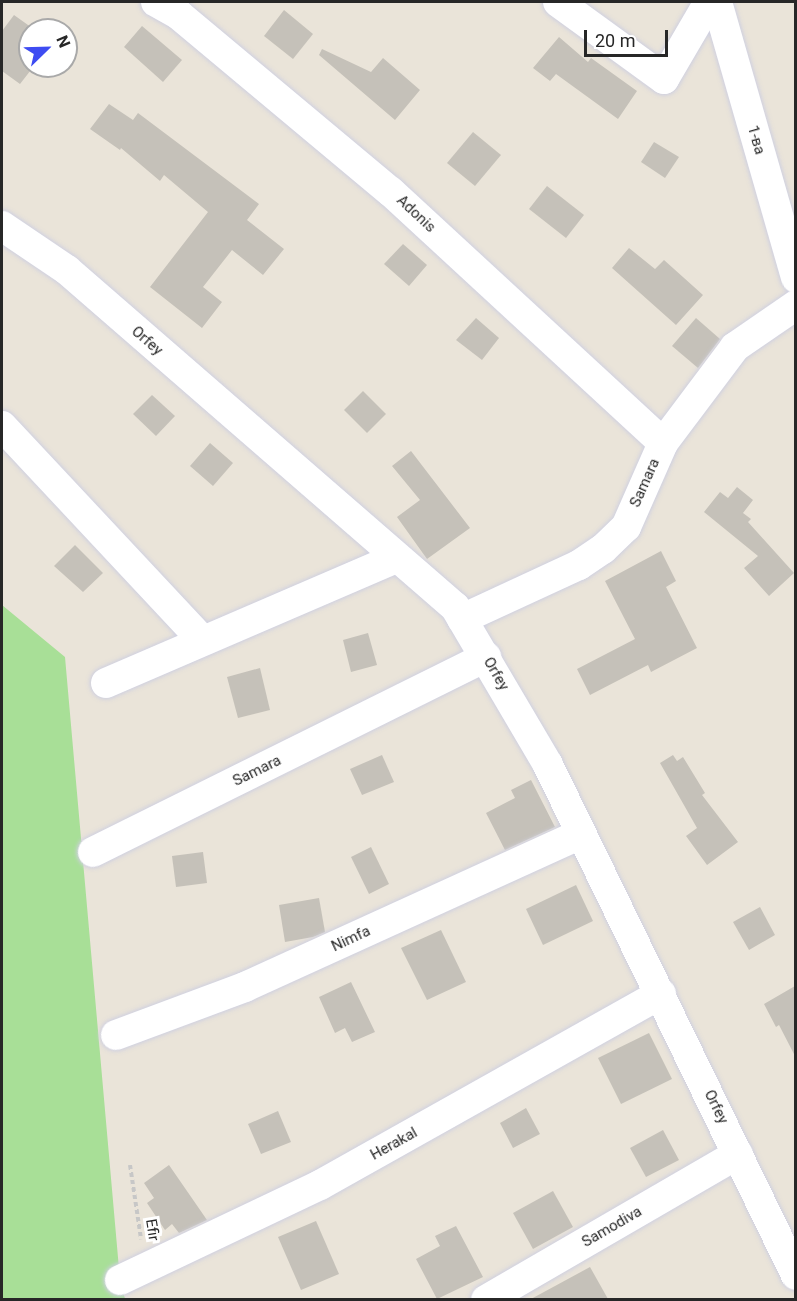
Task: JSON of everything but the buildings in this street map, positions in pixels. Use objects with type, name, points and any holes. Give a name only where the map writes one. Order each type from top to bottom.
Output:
[{"type":"street","name":"Adonis","points":[[156,2],[179,15],[391,192],[663,443]]},
{"type":"street","points":[[558,2],[664,79],[710,2]]},
{"type":"street","name":"1-ва","points":[[717,2],[795,278]]},
{"type":"street","name":"Orfey","points":[[2,226],[67,270],[455,607],[548,765],[661,994],[795,1275]]},
{"type":"street","name":"Samara","points":[[462,619],[579,565],[603,549],[626,527],[663,443],[735,346],[795,305]]},
{"type":"street","points":[[2,426],[203,641]]},
{"type":"street","points":[[106,683],[396,558]]},
{"type":"street","name":"Samara","points":[[93,852],[486,657]]},
{"type":"street","name":"Nimfa","points":[[116,1035],[245,987],[582,834]]},
{"type":"street","name":"Herakal","points":[[133,1274],[320,1185],[661,994]]},
{"type":"street","name":"Samodiva","points":[[486,1299],[738,1154]]},
{"type":"path","name":"Efir","points":[[130,1165],[133,1274]]},
{"type":"green space","points":[[2,605],[65,657],[120,1280],[125,1299],[2,1299]]}]
